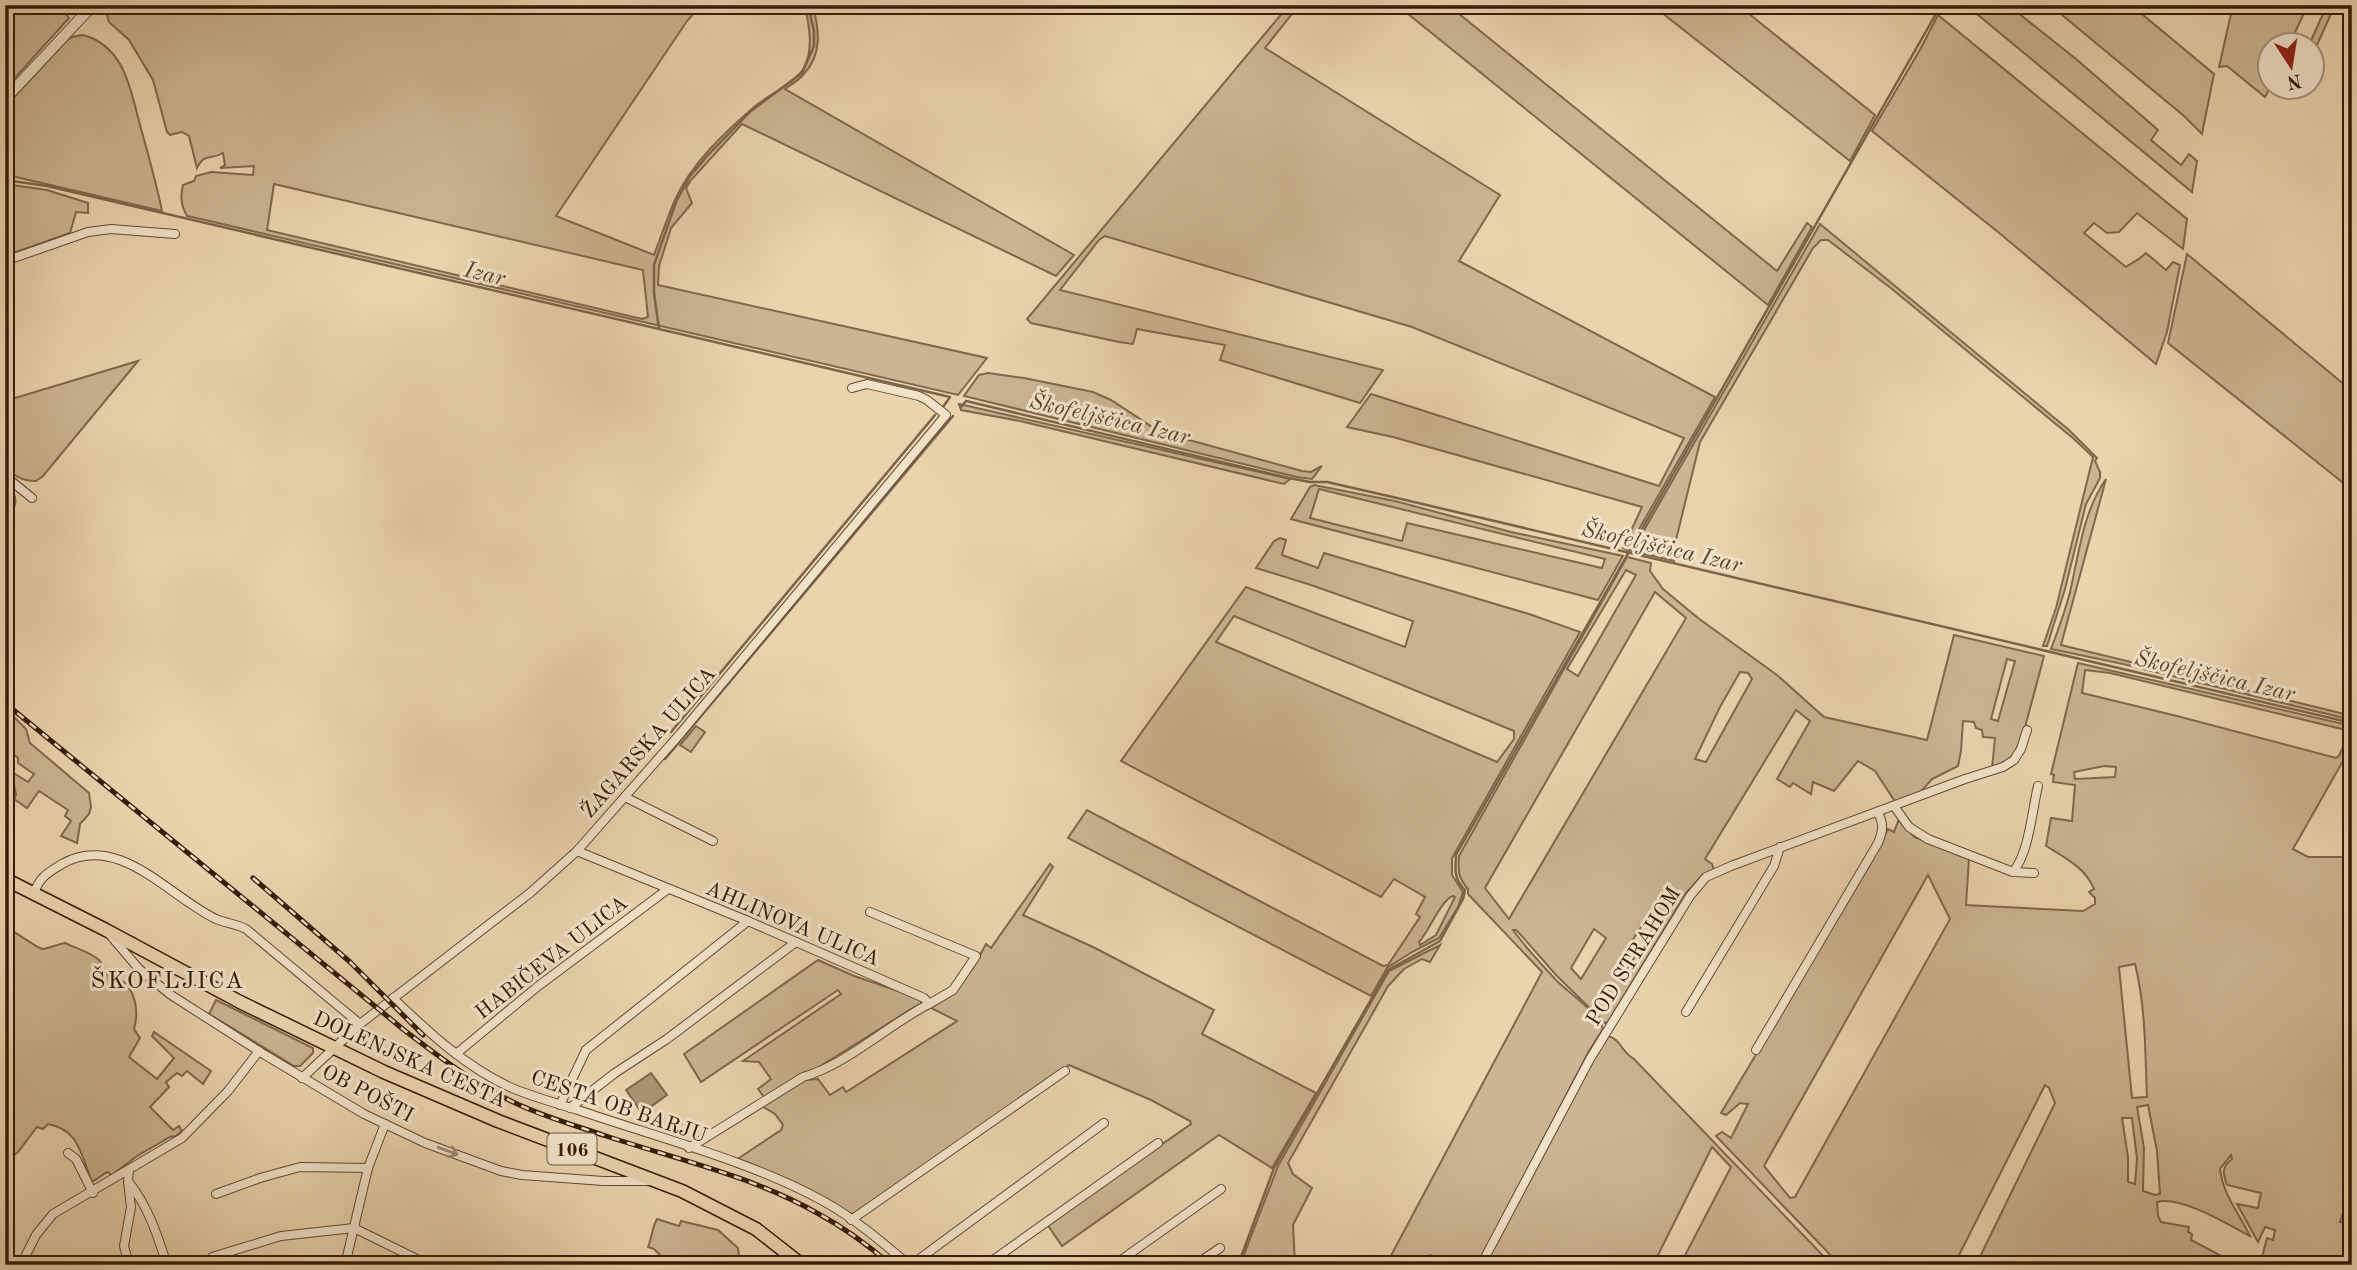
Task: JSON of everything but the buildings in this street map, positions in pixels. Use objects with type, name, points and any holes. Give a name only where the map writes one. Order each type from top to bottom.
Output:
[{"type":"main road","name":"DOLENJSKA CESTA","points":[[5,879],[240,1002],[384,1072],[498,1121],[657,1181],[735,1217],[756,1229],[802,1265]]},
{"type":"street","points":[[5,99],[93,5]]},
{"type":"street","points":[[5,261],[88,232],[111,229],[175,234]]},
{"type":"street","name":"ŽAGARSKA ULICA","points":[[302,1077],[360,1024],[530,894],[578,851],[946,415],[919,396],[867,384],[852,388]]},
{"type":"street","points":[[5,475],[32,498]]},
{"type":"street","name":"POD STRAHOM","points":[[1481,1265],[1590,1059],[1690,896],[1706,877],[1780,847],[2003,767],[2014,760],[2027,730]]},
{"type":"street","points":[[2013,872],[2019,865],[2023,852],[2038,786]]},
{"type":"street","points":[[625,797],[713,841]]},
{"type":"street","points":[[1894,806],[1915,833],[2013,872],[2034,873]]},
{"type":"street","points":[[1756,1050],[1878,843],[1883,832],[1883,822],[1878,813]]},
{"type":"street","points":[[1686,1012],[1774,866],[1780,847]]},
{"type":"street","name":"AHLINOVA ULICA","points":[[578,851],[748,920],[924,998],[929,1004]]},
{"type":"street","name":"DOLENJSKA CESTA","points":[[33,894],[41,877],[72,859],[87,854],[110,856],[138,868],[217,919],[246,929],[360,1024]]},
{"type":"street","name":"HABIČEVA ULICA","points":[[456,1054],[537,987],[668,889]]},
{"type":"street","points":[[689,1147],[803,1077],[821,1072],[911,1013],[953,990],[976,956],[870,912]]},
{"type":"street","points":[[560,1105],[586,1050],[748,920]]},
{"type":"street","name":"OB POŠTI","points":[[106,930],[139,969],[171,995],[364,1114],[425,1143],[501,1171],[522,1175],[603,1181],[657,1181]]},
{"type":"street","points":[[570,1108],[796,942]]},
{"type":"street","name":"CESTA OB BARJU","points":[[393,998],[456,1054],[512,1088],[782,1181],[824,1201],[910,1265],[1104,1123]]},
{"type":"street","points":[[22,1265],[36,1235],[53,1214],[93,1193],[182,1138],[228,1091],[259,1051]]},
{"type":"street","points":[[851,1220],[1065,1071]]},
{"type":"street","points":[[345,1265],[368,1168],[385,1124]]},
{"type":"street","points":[[986,1265],[1158,1143]]},
{"type":"street","points":[[68,1153],[76,1159],[93,1193]]},
{"type":"street","points":[[216,1194],[300,1167],[368,1168]]},
{"type":"street","points":[[129,1170],[131,1207],[124,1246],[129,1265]]},
{"type":"street","points":[[128,1181],[141,1196],[156,1229],[167,1265]]},
{"type":"street","points":[[1114,1265],[1221,1189]]},
{"type":"street","points":[[212,1257],[281,1237],[355,1228],[429,1265]]},
{"type":"street","points":[[1195,1265],[1220,1248]]},
{"type":"shaded area","points":[[108,5],[712,5],[700,6],[687,21],[556,216],[654,255],[675,200],[699,162],[743,117],[795,78],[804,68],[810,45],[805,5],[813,5],[818,33],[814,59],[801,77],[785,89],[1074,255],[1056,276],[742,124],[691,180],[686,188],[692,203],[671,228],[659,266],[658,285],[987,358],[958,395],[187,216],[182,201],[183,185],[194,181],[196,176],[211,172],[253,175],[254,166],[220,168],[225,165],[223,153],[205,158],[197,168],[189,136],[182,132],[170,135],[167,132],[153,80],[129,40],[109,22]],"holes":[[[274,184],[643,270],[648,317],[642,319],[267,230]]]},
{"type":"shaded area","points":[[1289,5],[1299,5],[1265,48],[1500,195],[1459,261],[1715,397],[1627,550],[1623,548],[1642,507],[1393,437],[1347,427],[1371,394],[1659,486],[1684,438],[1412,327],[1105,236],[1060,290],[1383,370],[1360,403],[1220,360],[1225,345],[1137,329],[1133,344],[1031,323],[1027,319]]},
{"type":"shaded area","points":[[1397,5],[1448,5],[1777,271],[1807,223],[1812,227],[1768,305]]},
{"type":"shaded area","points":[[1652,5],[1738,5],[1875,115],[1850,161]]},
{"type":"shaded area","points":[[1966,5],[2008,5],[2076,59],[2158,130],[2151,140],[2181,165],[2189,154],[2197,161],[2192,192]]},
{"type":"shaded area","points":[[2050,5],[2131,5],[2214,74],[2202,134],[2184,116]]},
{"type":"shaded area","points":[[2233,5],[2308,5],[2295,32],[2256,32],[2256,90],[2227,66],[2219,67]]},
{"type":"shaded area","points":[[2327,5],[2335,5],[2323,32],[2315,32]]},
{"type":"shaded area","points":[[39,9],[65,13],[69,18],[5,89],[5,13]]},
{"type":"shaded area","points":[[1938,15],[2187,219],[2183,249],[2137,213],[2119,232],[2107,233],[2094,223],[2084,233],[2126,267],[2146,253],[2166,270],[2173,262],[2180,265],[2167,332],[2156,364],[1872,131]]},
{"type":"shaded area","points":[[82,35],[109,49],[123,71],[162,211],[16,177],[5,177],[5,107],[66,41]]},
{"type":"shaded area","points":[[5,184],[47,190],[88,203],[88,213],[76,212],[70,233],[5,256]]},
{"type":"shaded area","points":[[1820,224],[2069,430],[2097,458],[2095,461],[2100,478],[2086,504],[2065,589],[2047,646],[2043,646],[2056,608],[2093,457],[1892,289],[1828,240],[1821,240],[1813,248],[1700,442],[1673,552],[1674,561],[1632,551]]},
{"type":"shaded area","points":[[2187,254],[2352,391],[2352,490],[2168,343]]},
{"type":"shaded area","points":[[138,361],[43,476],[36,481],[14,475],[5,464],[5,401]]},
{"type":"shaded area","points":[[988,373],[1093,392],[1111,400],[1160,432],[1302,471],[1311,472],[1322,466],[1312,479],[1297,477],[964,396],[979,375]]},
{"type":"shaded area","points":[[959,404],[1290,479],[1284,484],[1020,421],[961,410]]},
{"type":"shaded area","points":[[2106,479],[2061,645],[2352,716],[2352,720],[2051,649],[2068,599],[2087,519]]},
{"type":"shaded area","points":[[5,482],[16,502],[5,522]]},
{"type":"shaded area","points":[[1314,485],[1395,501],[1511,532],[1623,556],[1598,600],[1291,519],[1310,487]],"holes":[[[1319,489],[1605,559],[1602,568],[1407,523],[1402,541],[1310,518]]]},
{"type":"shaded area","points":[[1280,538],[1286,540],[1282,555],[1318,568],[1324,553],[1529,614],[1580,632],[1452,858],[1452,875],[1463,892],[1458,907],[1439,938],[1387,968],[1371,996],[1068,838],[1087,810],[1383,966],[1388,965],[1420,917],[1416,914],[1425,897],[1394,879],[1381,897],[1121,761],[1246,587],[1405,647],[1413,621],[1256,568],[1274,541]],"holes":[[[1234,616],[1514,731],[1514,739],[1497,762],[1216,642]],[[1455,897],[1436,935],[1420,945],[1419,942],[1440,909]]]},
{"type":"shaded area","points":[[1627,557],[1651,563],[1650,571],[1663,589],[1777,675],[1824,717],[1927,740],[1954,635],[2044,656],[2024,731],[2012,760],[1992,768],[1995,738],[1983,737],[1982,730],[1976,728],[1974,722],[1963,721],[1958,766],[1932,779],[1917,796],[1896,803],[1875,771],[1858,761],[1834,791],[1813,782],[1811,794],[1793,783],[1790,787],[1777,779],[1810,721],[1796,710],[1705,859],[1712,864],[1714,870],[1699,879],[1686,893],[1608,1022],[1605,1023],[1556,975],[1520,934],[1513,930],[1557,981],[1596,1017],[1603,1029],[1478,1265],[1440,1265],[1436,1257],[1430,1255],[1418,1265],[1386,1265],[1542,972],[1468,894],[1459,874],[1459,856]],"holes":[[[1626,570],[1636,575],[1578,676],[1567,669]],[[1655,592],[1686,618],[1509,919],[1485,888]],[[2007,659],[2015,661],[1998,721],[1991,719]],[[1740,672],[1748,673],[1752,679],[1706,762],[1695,759]],[[1645,921],[1655,927],[1625,971],[1617,964]],[[1594,929],[1606,938],[1581,979],[1571,968]]]},
{"type":"shaded area","points":[[2078,663],[2352,726],[2352,745],[2293,849],[2308,857],[2352,857],[2352,1209],[2344,1210],[2340,1222],[2352,1224],[2352,1265],[2288,1265],[2262,1257],[2267,1238],[2273,1240],[2275,1230],[2265,1227],[2258,1242],[2237,1204],[2258,1208],[2261,1193],[2227,1185],[2224,1171],[2232,1159],[2231,1155],[2220,1169],[2222,1178],[2228,1196],[2250,1236],[2190,1207],[2167,1201],[2157,1202],[2161,1222],[2189,1227],[2191,1240],[2229,1260],[2227,1265],[1976,1265],[2055,1103],[2045,1085],[1954,1265],[1840,1265],[1716,1136],[1722,1132],[1731,1138],[1748,1104],[1740,1103],[1726,1115],[1721,1113],[1869,866],[1888,829],[1894,832],[1899,819],[1914,837],[1969,858],[1966,905],[2083,911],[2095,904],[2095,898],[2089,892],[2094,889],[2086,875],[2046,846],[2051,818],[2072,821],[2075,785],[2053,782],[2054,775],[2051,774]],"holes":[[[2085,670],[2110,673],[2350,731],[2336,758],[2082,693]],[[2104,766],[2116,767],[2115,777],[2075,779],[2074,772]],[[1928,875],[1950,919],[1795,1197],[1790,1198],[1764,1166]],[[2135,964],[2143,1014],[2147,1097],[2132,1098],[2119,967]],[[2148,1105],[2157,1151],[2160,1194],[2143,1191],[2144,1148],[2137,1107]],[[2122,1118],[2132,1118],[2137,1159],[2135,1184],[2128,1182],[2128,1157]]]},
{"type":"shaded area","points":[[5,708],[26,729],[30,743],[89,793],[91,807],[89,814],[80,824],[77,843],[61,836],[71,821],[65,816],[68,810],[39,791],[27,808],[14,799],[16,795],[12,772],[28,782],[34,774],[18,763],[18,758],[5,748]]},
{"type":"shaded area","points":[[696,726],[705,732],[691,752],[680,745]]},
{"type":"shaded area","points":[[1050,864],[1053,867],[1023,915],[1095,948],[1214,1010],[1202,1034],[1316,1093],[1272,1168],[1219,1135],[1062,1246],[1047,1224],[1191,1124],[1151,1100],[1069,1065],[855,1213],[851,1214],[736,1160],[781,1130],[783,1125],[775,1114],[762,1106],[805,1080],[818,1079],[830,1095],[843,1087],[846,1092],[957,1021],[931,1008],[950,996],[973,968],[986,944],[991,948]]},
{"type":"shaded area","points":[[5,927],[43,949],[65,943],[88,953],[100,961],[110,977],[125,983],[135,1001],[134,1029],[140,1038],[129,1057],[157,1079],[174,1058],[152,1036],[154,1032],[211,1071],[203,1084],[187,1071],[182,1076],[177,1073],[166,1082],[169,1087],[150,1107],[173,1130],[179,1126],[182,1131],[137,1156],[112,1175],[107,1172],[92,1182],[73,1138],[59,1127],[48,1124],[43,1129],[37,1127],[18,1152],[5,1161]]},
{"type":"shaded area","points":[[1440,945],[1430,962],[1422,959],[1404,969],[1388,986],[1288,1163],[1293,1174],[1312,1188],[1293,1225],[1295,1265],[1240,1265],[1278,1166],[1389,971]]},
{"type":"shaded area","points":[[818,960],[854,976],[913,996],[922,1004],[811,1072],[764,1097],[758,1089],[771,1079],[759,1062],[743,1061],[841,994],[838,990],[701,1082],[684,1054]]},
{"type":"shaded area","points":[[216,1000],[313,1048],[313,1053],[300,1066],[294,1066],[209,1014]]},
{"type":"shaded area","points":[[1608,1036],[1616,1040],[1832,1265],[1680,1265],[1731,1167],[1712,1147],[1653,1265],[1484,1265],[1590,1064]]},
{"type":"shaded area","points":[[651,1073],[667,1095],[642,1113],[626,1090]]},
{"type":"shaded area","points":[[657,1219],[679,1226],[681,1221],[718,1230],[738,1248],[739,1256],[733,1265],[657,1265],[660,1255],[648,1247]]},
{"type":"waterway","points":[[659,329],[654,293],[654,265],[676,202],[690,176],[708,155],[751,111],[802,73],[814,46],[814,31],[808,5]]},
{"type":"waterway","points":[[1238,1265],[1274,1168],[1388,970],[1440,941],[1463,899],[1465,890],[1457,878],[1456,855],[1941,5]]},
{"type":"waterway","name":"Izar","points":[[5,180],[47,186],[950,397],[943,407]]},
{"type":"waterway","name":"Škofeljščica Izar","points":[[961,407],[966,401],[1289,478],[1327,482],[2352,723]]},
{"type":"waterway","points":[[671,732],[935,415]]},
{"type":"waterway","points":[[665,759],[953,416]]},
{"type":"railway","points":[[5,703],[404,1030],[469,1077],[497,1094],[546,1116],[740,1178],[792,1200],[846,1230],[891,1265]]},
{"type":"railway","points":[[253,878],[350,962],[423,1035]]},
{"type":"district","name":"ŠKOFLJICA","points":[[168,980]]}]
